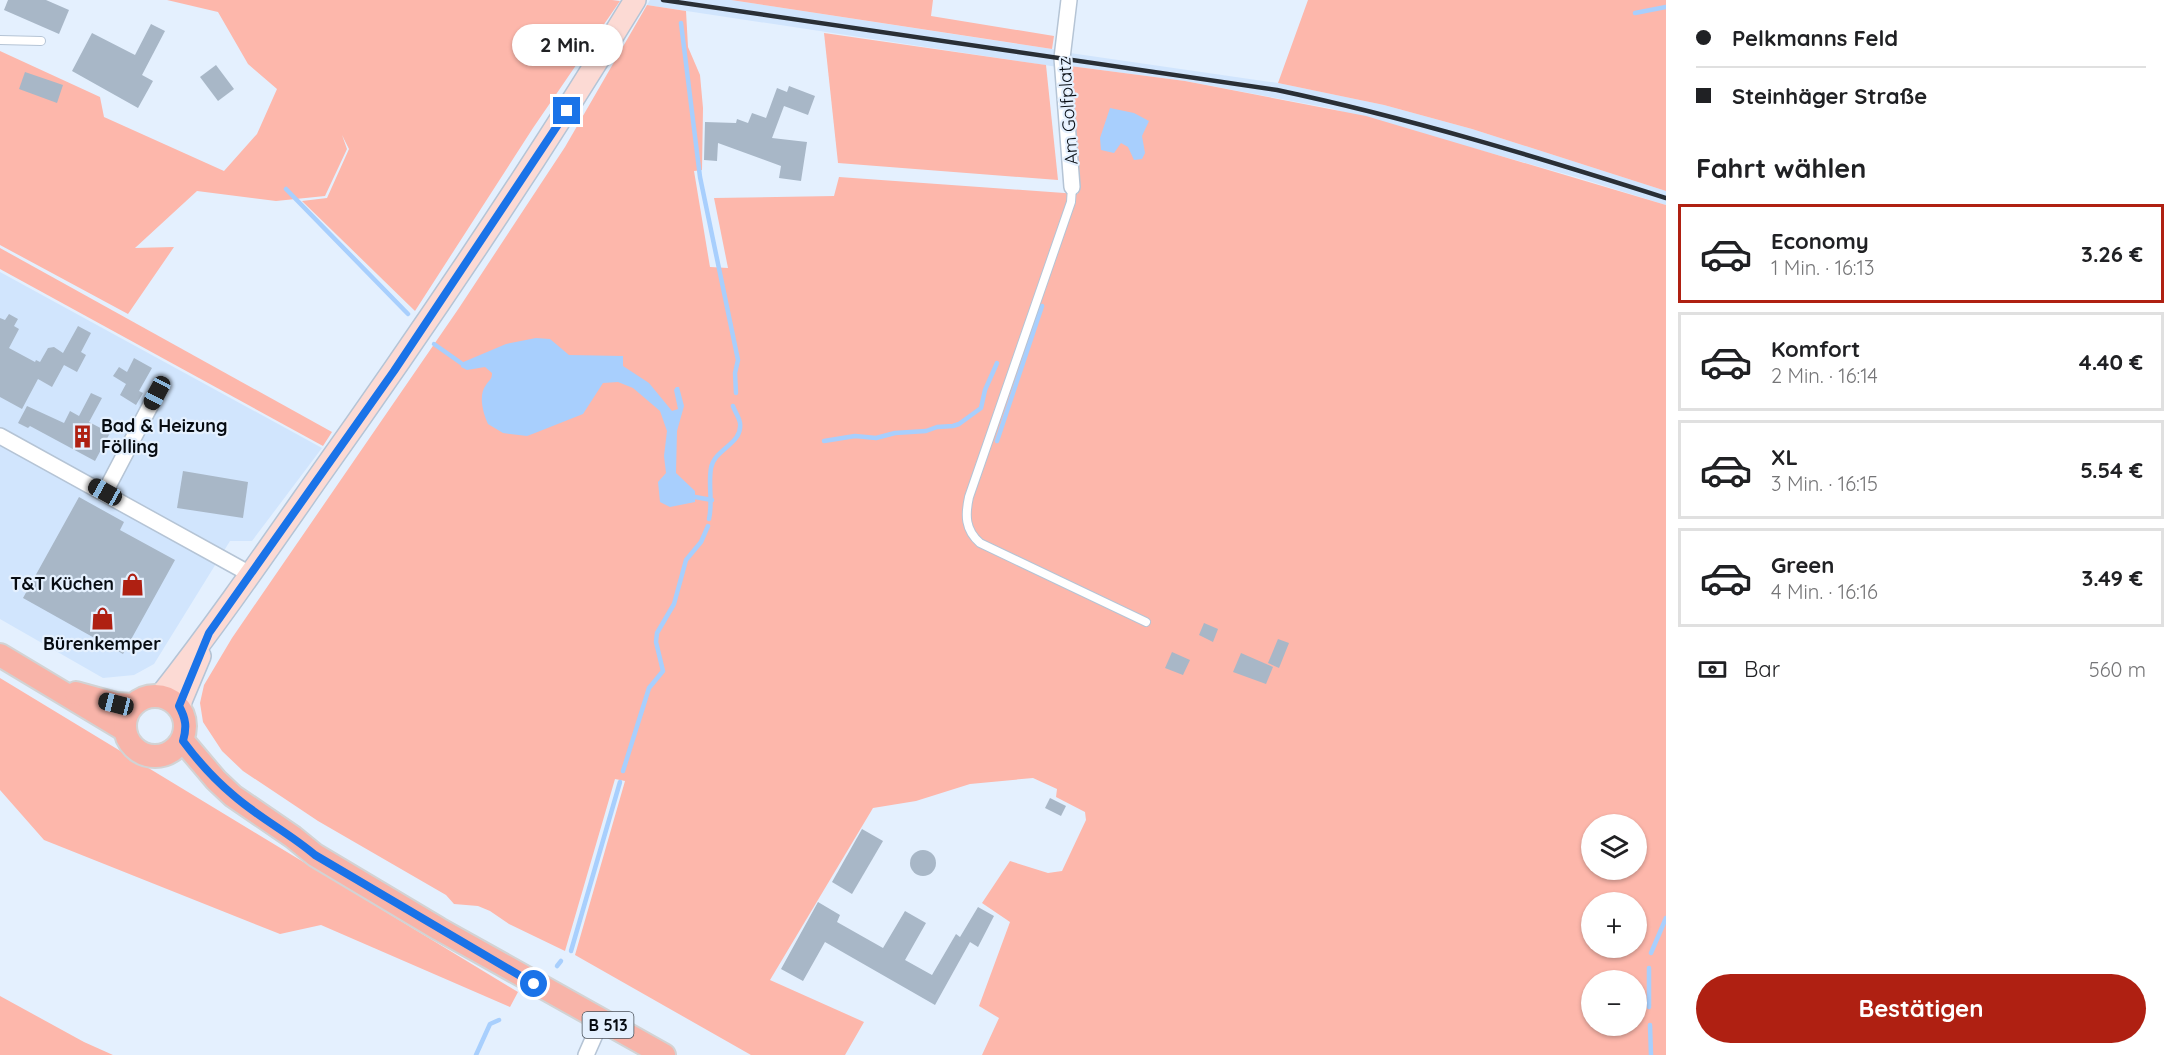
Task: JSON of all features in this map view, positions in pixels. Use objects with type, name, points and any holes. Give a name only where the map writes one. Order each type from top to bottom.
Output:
[{"type":"main road","points":[[170,701],[209,633],[394,371],[508,201],[635,0]]},
{"type":"main road","points":[[0,655],[124,730]]},
{"type":"main road","points":[[52,686],[116,704],[134,705]]},
{"type":"main road","points":[[146,697],[170,701],[185,717],[186,729],[174,748],[152,757],[139,752],[129,743],[124,730],[128,712],[146,697]]},
{"type":"main road","name":"B 513","points":[[174,748],[233,796],[315,855],[601,1021],[664,1055]]},
{"type":"street","name":"Am Golfplatz","points":[[1069,0],[1062,58],[1072,187]]},
{"type":"street","points":[[105,492],[157,393]]},
{"type":"street","points":[[0,436],[250,574]]},
{"type":"street","points":[[586,1055],[601,1021]]},
{"type":"lane","points":[[0,40],[41,41]]},
{"type":"lane","points":[[1072,187],[1071,202],[969,497],[966,519],[971,534],[981,543],[1146,622]]},
{"type":"shaded area","points":[[167,0],[620,1],[533,128],[415,311],[302,201],[327,198],[349,149],[342,135],[347,149],[325,196],[276,201],[197,191],[135,248],[174,247],[128,314],[0,245],[0,51],[100,97],[104,117],[224,171],[257,134],[277,89],[248,64],[218,12]]},
{"type":"shaded area","points":[[650,0],[731,0],[1058,50],[1058,67],[647,5]]},
{"type":"shaded area","points":[[731,0],[933,0],[931,16],[1054,36],[1052,49]]},
{"type":"shaded area","points":[[1308,0],[1666,0],[1666,191],[1472,129],[1384,105],[1278,83]]},
{"type":"shaded area","points":[[647,5],[686,11],[688,47],[700,75],[703,108],[702,170],[694,171],[710,267],[728,268],[714,198],[834,196],[839,177],[1078,194],[1070,66],[1185,81],[1366,116],[1666,205],[1666,1055],[982,1055],[999,1018],[979,1006],[1010,922],[982,903],[1010,861],[1048,873],[1062,871],[1086,820],[1085,812],[1056,797],[1057,789],[1033,778],[970,784],[916,801],[873,808],[770,980],[864,1022],[845,1055],[751,1055],[575,955],[625,781],[615,779],[565,951],[509,924],[490,911],[478,906],[454,904],[446,895],[318,821],[243,771],[222,751],[203,722],[200,703],[204,685],[232,638],[459,308],[565,147]]},
{"type":"shaded area","points":[[824,33],[1046,65],[1058,180],[838,163]]},
{"type":"shaded area","points":[[1070,53],[1278,83],[1384,105],[1472,129],[1666,191],[1666,205],[1576,177],[1329,108],[1185,81],[1070,66]]},
{"type":"shaded area","points":[[0,248],[332,432],[323,446],[0,269]]},
{"type":"shaded area","points":[[0,272],[322,448],[252,541],[230,541],[154,664],[134,675],[103,678],[0,619]]},
{"type":"shaded area","points":[[0,678],[518,992],[510,1007],[321,925],[280,934],[44,840],[0,790]]},
{"type":"shaded area","points":[[0,996],[84,1042],[113,1055],[0,1055]]},
{"type":"water","points":[[1110,108],[1134,113],[1149,121],[1142,136],[1145,153],[1142,159],[1134,160],[1128,147],[1121,143],[1114,153],[1101,150],[1100,138]]},
{"type":"water","points":[[536,338],[550,339],[569,355],[623,356],[623,366],[649,383],[672,411],[678,409],[674,390],[679,387],[684,406],[677,431],[676,473],[695,491],[695,502],[670,507],[660,502],[658,482],[666,473],[664,456],[667,431],[660,411],[633,388],[618,382],[603,383],[583,414],[527,436],[503,433],[488,424],[483,409],[482,394],[492,373],[485,367],[467,370],[461,367],[461,363],[506,344]]},
{"type":"building","points":[[8,0],[46,0],[69,10],[59,34],[4,10]]},
{"type":"building","points":[[151,24],[165,31],[142,75],[153,81],[138,108],[72,71],[92,33],[135,55]]},
{"type":"building","points":[[216,65],[234,89],[218,101],[200,77]]},
{"type":"building","points":[[25,72],[63,85],[57,103],[19,89]]},
{"type":"building","points":[[789,86],[815,96],[808,115],[784,106],[772,138],[807,142],[801,181],[779,178],[781,166],[718,143],[717,161],[704,160],[705,122],[736,123],[737,119],[748,123],[752,113],[766,118],[777,88],[787,92]]},
{"type":"building","points":[[9,314],[18,319],[14,326],[19,329],[9,348],[35,362],[36,360],[40,362],[48,348],[54,347],[63,353],[78,326],[91,333],[81,352],[86,355],[77,372],[64,365],[52,387],[38,379],[22,409],[0,397],[0,318],[5,320]]},
{"type":"building","points":[[134,358],[152,368],[139,391],[143,393],[136,405],[120,395],[126,384],[113,376],[119,367],[127,372]]},
{"type":"building","points":[[91,393],[102,398],[89,422],[110,433],[95,461],[30,426],[28,428],[18,423],[27,406],[64,423],[70,411],[79,416]]},
{"type":"building","points":[[183,471],[248,482],[243,518],[177,508]]},
{"type":"building","points":[[79,497],[124,522],[120,530],[175,560],[123,654],[23,598]]},
{"type":"building","points":[[1204,623],[1218,629],[1213,642],[1199,635]]},
{"type":"building","points":[[1278,639],[1289,643],[1279,668],[1268,663]]},
{"type":"building","points":[[1172,652],[1190,660],[1183,675],[1165,668]]},
{"type":"building","points":[[1241,653],[1273,667],[1266,684],[1233,672]]},
{"type":"building","points":[[1050,798],[1066,806],[1061,816],[1045,808]]},
{"type":"building","points":[[862,829],[883,841],[852,894],[832,882]]},
{"type":"building","points":[[923,850],[932,854],[936,863],[932,872],[923,876],[914,872],[910,863],[914,854]]},
{"type":"building","points":[[818,902],[840,915],[837,922],[883,948],[905,911],[926,923],[905,960],[932,975],[956,934],[960,937],[978,907],[994,916],[978,947],[970,942],[935,1005],[825,942],[803,981],[781,969]]},
{"type":"waterway","points":[[1635,13],[1666,7]]},
{"type":"waterway","points":[[681,23],[700,177],[738,360],[735,373],[736,393]]},
{"type":"waterway","points":[[286,189],[408,314]]},
{"type":"waterway","points":[[997,441],[1042,306]]},
{"type":"waterway","points":[[434,344],[461,363]]},
{"type":"waterway","points":[[824,441],[855,436],[876,438],[959,424],[981,408],[985,390],[997,363]]},
{"type":"waterway","points":[[709,519],[710,474],[713,461],[733,441],[740,430],[733,406]]},
{"type":"waterway","points":[[695,497],[712,500]]},
{"type":"waterway","points":[[623,771],[649,688],[663,671],[656,642],[657,633],[674,604],[686,560],[701,542],[708,526]]},
{"type":"waterway","points":[[571,951],[620,782]]},
{"type":"waterway","points":[[1651,953],[1666,918]]},
{"type":"waterway","points":[[557,966],[561,961]]},
{"type":"waterway","points":[[1649,968],[1649,1007]]},
{"type":"waterway","points":[[476,1055],[490,1024],[499,1020]]},
{"type":"waterway","points":[[1650,1025],[1651,1055]]},
{"type":"railway","points":[[663,0],[1277,90],[1473,139],[1666,198]]},
{"type":"place","name":"Bad & Heizung Fölling","points":[[83,436]]},
{"type":"place","name":"T&T Küchen","points":[[132,584]]},
{"type":"place","name":"Bürenkemper","points":[[102,618]]},
{"type":"route","points":[[534,984],[315,855],[233,796],[216,780],[183,741],[186,729],[185,717],[179,706],[209,633],[394,371],[567,111]]}]
